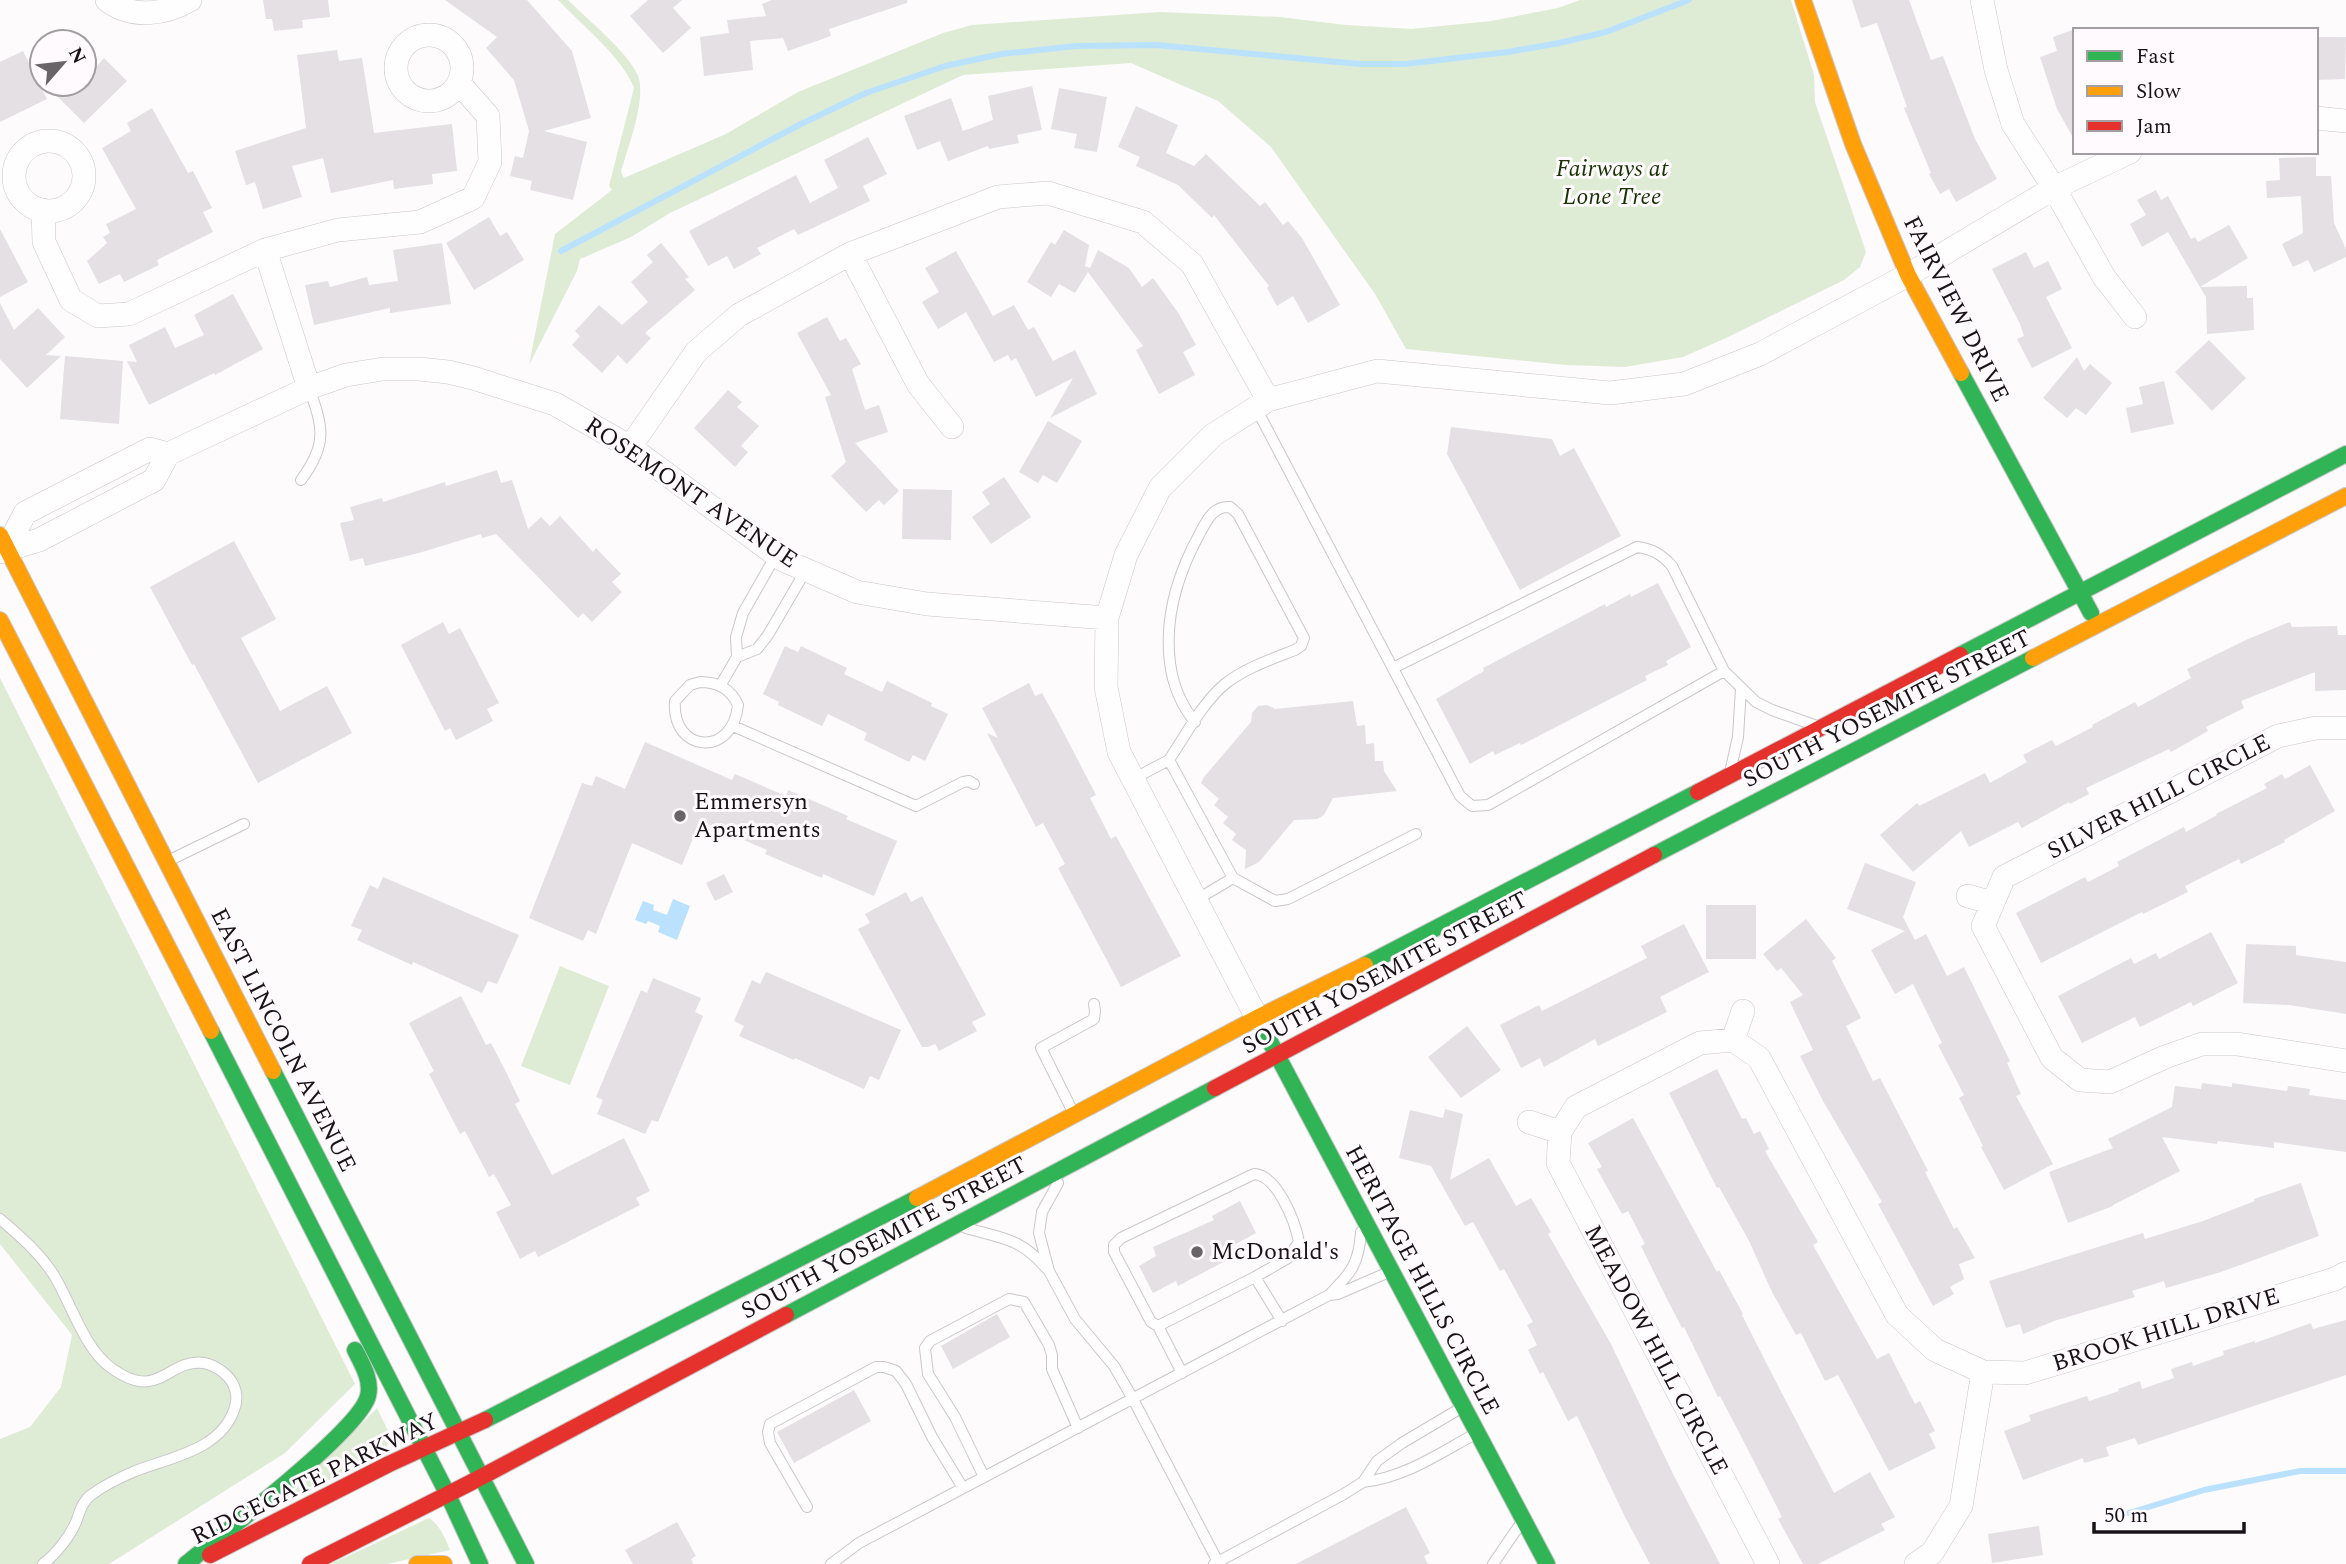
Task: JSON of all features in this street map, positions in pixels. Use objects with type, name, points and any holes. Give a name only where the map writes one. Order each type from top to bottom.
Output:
[{"type":"main road","name":"FAIRVIEW DRIVE","points":[[1802,0],[1853,144],[1908,275],[2098,626]]},
{"type":"main road","name":"SOUTH YOSEMITE STREET","points":[[458,1434],[1257,1018],[1370,963],[2346,454]]},
{"type":"main road","name":"SOUTH YOSEMITE STREET","points":[[448,1495],[1802,777],[2346,496]]},
{"type":"main road","name":"EAST LINCOLN AVENUE","points":[[2,545],[526,1564]]},
{"type":"main road","points":[[0,620],[448,1495],[480,1564]]},
{"type":"main road","name":"HERITAGE HILLS CIRCLE","points":[[1257,1018],[1547,1564]]},
{"type":"main road","points":[[243,1096],[250,1145]]},
{"type":"main road","points":[[186,1564],[358,1416],[369,1387],[364,1367],[350,1340]]},
{"type":"main road","name":"RIDGEGATE PARKWAY","points":[[193,1564],[389,1464],[458,1434]]},
{"type":"main road","points":[[310,1564],[448,1495]]},
{"type":"main road","points":[[417,1564],[444,1564]]},
{"type":"street","points":[[107,0],[117,8],[147,14],[177,8],[190,0]]},
{"type":"street","points":[[1982,0],[1996,70],[2013,124],[2104,277],[2135,317]]},
{"type":"street","points":[[43,211],[44,243],[71,300],[98,316],[130,314],[265,250],[338,230],[420,222],[473,198],[490,162],[488,116],[459,83]]},
{"type":"street","points":[[2318,118],[2346,121]]},
{"type":"street","points":[[1257,1018],[1119,752],[1105,687],[1107,618],[1126,555],[1160,488],[1213,435],[1262,404],[1377,371],[1610,393],[1684,384],[1760,354],[1908,275],[2053,188],[2126,154]]},
{"type":"street","points":[[630,447],[696,352],[739,315],[850,254],[998,197],[1048,193],[1143,222],[1192,264],[1262,404]]},
{"type":"street","points":[[265,250],[309,388]]},
{"type":"street","points":[[850,254],[918,384],[952,427]]},
{"type":"street","name":"ROSEMONT AVENUE","points":[[2,545],[25,513],[150,449],[168,454],[309,388],[346,375],[383,369],[448,372],[555,404],[630,447],[776,555],[857,592],[927,604],[1107,618]]},
{"type":"street","name":"SILVER HILL CIRCLE","points":[[2346,728],[2316,728],[2278,736],[2004,877],[1983,926],[2052,1058],[2078,1086],[2110,1082],[2165,1057],[2202,1044],[2237,1044],[2346,1061]]},
{"type":"street","points":[[1968,896],[1993,903]]},
{"type":"street","points":[[1733,1040],[1743,1011]]},
{"type":"street","points":[[1529,1122],[1560,1132],[1576,1107],[1700,1043],[1733,1040],[1759,1058],[1897,1315],[1935,1350],[1983,1372],[1961,1506],[1932,1553],[1916,1564]]},
{"type":"street","name":"MEADOW HILL CIRCLE","points":[[1560,1132],[1558,1163],[1768,1564]]},
{"type":"street","name":"BROOK HILL DRIVE","points":[[1983,1372],[2025,1373],[2335,1279],[2346,1273]]},
{"type":"lane","points":[[301,480],[310,468],[322,441],[321,423],[309,388]]},
{"type":"lane","points":[[1262,404],[1393,668],[1460,796],[1472,806],[1488,805],[1724,671]]},
{"type":"lane","points":[[1133,779],[1169,760],[1213,697],[1226,683],[1253,667],[1295,650],[1301,646],[1304,638],[1238,514],[1230,507],[1216,510],[1208,519],[1176,584],[1170,624],[1170,663],[1175,689],[1183,707],[1195,722]]},
{"type":"lane","points":[[1393,668],[1637,547],[1661,553],[1672,566],[1724,671],[1741,688],[1756,702],[1772,710],[1820,727]]},
{"type":"lane","points":[[720,686],[737,657],[736,637],[743,613],[776,555]]},
{"type":"lane","points":[[737,657],[757,649],[806,570]]},
{"type":"lane","points":[[700,682],[720,686],[730,693],[738,705],[733,726],[720,739],[710,743],[696,742],[688,737],[676,722],[675,701],[690,685],[700,682]]},
{"type":"lane","points":[[1729,775],[1738,737],[1741,688]]},
{"type":"lane","points":[[733,726],[916,806],[963,782],[969,781],[975,785]]},
{"type":"lane","points":[[1169,760],[1233,878],[1275,901],[1288,899],[1416,834]]},
{"type":"lane","points":[[166,862],[244,824]]},
{"type":"lane","points":[[1196,900],[1233,878]]},
{"type":"lane","points":[[1074,1115],[1041,1048],[1094,1019],[1094,1004]]},
{"type":"lane","points":[[1049,1271],[1039,1233],[1042,1212],[1054,1187],[1078,1162]]},
{"type":"lane","points":[[1158,1326],[1288,1258],[1299,1242],[1297,1231],[1274,1184],[1264,1176],[1254,1174],[1121,1238],[1114,1245],[1114,1252],[1144,1310],[1151,1322],[1158,1326],[1182,1373]]},
{"type":"lane","points":[[831,1564],[859,1543],[1329,1295],[1352,1273],[1360,1251],[1360,1212]]},
{"type":"lane","points":[[0,1219],[38,1254],[53,1275],[99,1359],[112,1369],[136,1381],[148,1383],[189,1364],[204,1363],[221,1371],[232,1381],[236,1390],[236,1405],[231,1419],[220,1432],[183,1455],[130,1474],[93,1494],[85,1501],[75,1524],[57,1551],[43,1564]]},
{"type":"lane","points":[[949,1229],[960,1227],[1017,1242],[1033,1253],[1049,1271],[1075,1319],[1114,1366],[1133,1399],[1216,1563],[1315,1511],[1363,1482],[1381,1480],[1418,1465],[1477,1432]]},
{"type":"lane","points":[[1329,1295],[1338,1294],[1392,1271]]},
{"type":"lane","points":[[1255,1277],[1282,1321]]},
{"type":"lane","points":[[984,1477],[955,1417],[928,1374],[925,1348],[930,1341],[1009,1299],[1024,1302],[1049,1345],[1052,1369],[1078,1428]]},
{"type":"lane","points":[[807,1507],[770,1443],[770,1424],[876,1367],[895,1371],[906,1384],[932,1437],[963,1488]]},
{"type":"lane","points":[[1363,1482],[1377,1461],[1463,1406]]},
{"type":"lane","points":[[1493,1564],[1523,1519]]},
{"type":"green space","name":"Fairways at Lone Tree","points":[[558,0],[568,0],[596,26],[626,57],[638,76],[640,97],[621,172],[624,178],[726,134],[798,92],[943,33],[972,25],[1160,12],[1280,17],[1411,29],[1491,21],[1558,8],[1580,0],[1791,0],[1814,75],[1815,102],[1866,252],[1860,267],[1844,280],[1683,357],[1625,367],[1565,365],[1406,349],[1375,294],[1271,147],[1218,101],[1131,63],[963,75],[670,213],[631,237],[580,259],[577,271],[529,365],[555,234],[612,190],[609,186],[634,88],[611,53]]},
{"type":"green space","points":[[0,678],[355,1384],[285,1453],[109,1564],[0,1564],[0,1439],[30,1427],[61,1387],[72,1335],[0,1244]]},
{"type":"green space","points":[[560,966],[609,986],[570,1085],[521,1066]]},
{"type":"green space","points":[[377,1408],[391,1437],[385,1451],[280,1505]]},
{"type":"green space","points":[[429,1518],[439,1528],[450,1550],[387,1564],[331,1564]]},
{"type":"water","points":[[673,899],[690,906],[677,940],[658,932],[660,926],[635,920],[643,901],[654,905],[653,910],[667,915]]},
{"type":"building","points":[[263,0],[328,0],[330,17],[302,20],[303,28],[274,31],[272,19],[266,19]]},
{"type":"building","points":[[445,0],[527,0],[572,51],[591,118],[544,131],[587,142],[573,200],[530,190],[532,181],[510,176],[515,156],[523,158],[529,131],[514,80],[486,48],[497,37]]},
{"type":"building","points":[[648,0],[682,0],[673,8],[691,28],[663,53],[630,16]]},
{"type":"building","points":[[772,0],[907,0],[907,3],[829,29],[831,36],[788,51],[783,38],[750,41],[753,70],[704,76],[700,37],[729,33],[727,20],[766,16],[762,4]]},
{"type":"building","points":[[1852,0],[1909,0],[1931,60],[1943,56],[1975,139],[1997,179],[1956,202],[1949,189],[1940,194],[1929,174],[1931,173],[1904,108],[1907,107],[1877,23],[1861,28]]},
{"type":"building","points":[[2073,30],[2073,137],[2057,109],[2040,57],[2057,51],[2053,37]]},
{"type":"building","points":[[2318,37],[2346,37],[2345,79],[2318,80]]},
{"type":"building","points":[[337,50],[339,61],[362,58],[374,133],[452,124],[457,171],[432,174],[433,184],[394,189],[393,180],[331,193],[323,158],[292,166],[302,197],[263,209],[255,182],[246,185],[235,151],[306,128],[297,55]]},
{"type":"building","points":[[23,51],[28,61],[28,98],[47,99],[0,122],[0,62]]},
{"type":"building","points":[[104,58],[127,81],[84,123],[59,98],[98,98],[98,65]]},
{"type":"building","points":[[1032,86],[1042,130],[1017,135],[1019,143],[989,149],[988,146],[948,161],[940,141],[917,150],[904,116],[951,98],[963,131],[993,120],[988,96]]},
{"type":"building","points":[[1059,88],[1107,97],[1097,152],[1074,148],[1077,134],[1051,129]]},
{"type":"building","points":[[1136,106],[1178,125],[1166,153],[1194,166],[1206,154],[1260,206],[1265,202],[1283,225],[1288,221],[1302,238],[1340,305],[1308,323],[1293,296],[1277,306],[1267,288],[1269,286],[1214,215],[1212,218],[1178,185],[1136,166],[1140,157],[1118,147]]},
{"type":"building","points":[[152,108],[188,173],[193,171],[212,208],[203,212],[213,232],[157,260],[159,265],[124,282],[120,274],[99,284],[87,261],[107,243],[103,237],[110,233],[106,224],[136,209],[102,148],[131,131],[127,123]]},
{"type":"building","points":[[868,137],[887,174],[863,186],[870,201],[798,235],[794,229],[757,248],[761,254],[734,269],[727,256],[708,266],[689,231],[796,175],[810,203],[838,188],[824,160]]},
{"type":"building","points":[[2316,157],[2316,176],[2331,176],[2334,223],[2346,249],[2346,257],[2314,272],[2308,260],[2293,267],[2282,244],[2303,233],[2301,196],[2267,198],[2266,181],[2280,180],[2279,158]]},
{"type":"building","points":[[2156,190],[2161,200],[2168,196],[2191,239],[2195,237],[2198,242],[2229,225],[2248,258],[2200,287],[2168,232],[2142,247],[2130,224],[2146,215],[2137,200]]},
{"type":"building","points":[[489,217],[500,236],[507,232],[524,260],[474,290],[446,243]]},
{"type":"building","points":[[0,229],[28,282],[0,297]]},
{"type":"building","points":[[1064,230],[1089,245],[1085,266],[1090,268],[1098,250],[1129,268],[1142,287],[1153,278],[1179,314],[1196,345],[1183,352],[1195,375],[1159,394],[1136,350],[1143,346],[1088,272],[1075,293],[1059,284],[1051,297],[1027,282],[1051,242],[1055,245]]},
{"type":"building","points":[[442,243],[451,304],[390,313],[390,308],[314,325],[305,285],[328,281],[330,287],[367,277],[369,285],[398,281],[393,250]]},
{"type":"building","points":[[661,243],[689,277],[685,279],[695,290],[645,333],[651,338],[627,364],[618,355],[602,373],[572,345],[580,336],[575,331],[599,305],[622,325],[648,302],[631,282],[653,262],[647,255]]},
{"type":"building","points":[[956,251],[993,316],[1014,305],[1028,330],[1034,327],[1053,361],[1075,350],[1097,394],[1050,418],[1073,378],[1036,397],[1016,358],[1011,361],[1008,355],[994,362],[966,312],[938,329],[922,302],[939,292],[925,268]]},
{"type":"building","points":[[2026,252],[2034,268],[2048,261],[2062,289],[2046,297],[2072,348],[2032,368],[2017,339],[2024,336],[2020,324],[1992,269]]},
{"type":"building","points":[[2247,286],[2247,298],[2253,298],[2254,330],[2207,334],[2206,297],[2200,287]]},
{"type":"building","points":[[233,294],[263,349],[215,375],[214,373],[149,405],[127,361],[137,362],[129,345],[165,327],[175,348],[204,335],[194,315]]},
{"type":"building","points":[[0,303],[14,330],[38,308],[65,337],[46,355],[61,356],[27,388],[0,359]]},
{"type":"building","points":[[827,317],[840,341],[846,338],[861,364],[852,369],[865,410],[879,405],[888,432],[855,443],[899,491],[884,505],[879,500],[866,512],[831,476],[846,462],[825,397],[831,395],[797,333]]},
{"type":"building","points":[[2209,340],[2246,378],[2212,411],[2175,372]]},
{"type":"building","points":[[65,356],[123,361],[119,424],[60,419]]},
{"type":"building","points":[[2077,357],[2084,371],[2090,364],[2112,383],[2086,415],[2076,408],[2067,418],[2043,398]]},
{"type":"building","points":[[2164,381],[2174,424],[2131,433],[2126,408],[2143,404],[2139,387]]},
{"type":"building","points":[[728,390],[742,402],[737,407],[759,426],[741,446],[748,452],[735,467],[694,428]]},
{"type":"building","points":[[1048,421],[1082,441],[1057,483],[1043,475],[1038,483],[1019,472]]},
{"type":"building","points":[[1451,427],[1552,439],[1560,456],[1574,448],[1621,536],[1520,590],[1447,454]]},
{"type":"building","points":[[497,470],[501,483],[512,480],[528,529],[541,517],[550,526],[560,516],[593,552],[596,548],[621,574],[612,582],[622,592],[592,622],[583,613],[578,618],[496,534],[482,538],[481,534],[365,566],[363,558],[350,561],[340,523],[354,520],[350,507],[382,498],[383,502],[445,482],[446,486]]},
{"type":"building","points":[[1004,477],[1031,517],[991,544],[972,517],[990,504],[982,492]]},
{"type":"building","points":[[903,489],[952,490],[951,540],[902,539]]},
{"type":"building","points":[[234,541],[276,619],[241,638],[280,711],[327,686],[352,733],[258,783],[150,587]]},
{"type":"building","points":[[1658,583],[1691,647],[1666,661],[1668,665],[1645,676],[1647,680],[1521,745],[1520,743],[1495,755],[1493,751],[1470,764],[1436,699],[1484,671],[1483,668],[1605,604],[1606,607]]},
{"type":"building","points":[[443,622],[449,634],[460,628],[499,703],[487,709],[493,721],[456,740],[450,728],[445,731],[401,645]]},
{"type":"building","points":[[2290,622],[2292,627],[2337,626],[2338,635],[2346,635],[2346,690],[2315,691],[2315,672],[2241,701],[2244,708],[2206,727],[2208,731],[2171,752],[2169,749],[2086,788],[2089,794],[2022,828],[2018,822],[1969,847],[1961,831],[1913,872],[1880,835],[1917,803],[1919,806],[1985,773],[1990,783],[2027,762],[2023,755],[2052,740],[2056,746],[2135,702],[2138,707],[2191,678],[2187,669]]},
{"type":"building","points":[[785,646],[798,652],[801,646],[847,668],[844,674],[882,692],[887,681],[948,714],[925,761],[913,755],[909,762],[864,740],[867,733],[828,714],[822,726],[778,705],[779,702],[763,694]]},
{"type":"building","points":[[1029,683],[1035,696],[1042,693],[1096,795],[1090,798],[1111,839],[1116,836],[1181,956],[1121,987],[1058,868],[1065,864],[1043,823],[1036,827],[987,733],[998,738],[982,708]]},
{"type":"building","points":[[1353,701],[1357,726],[1365,725],[1366,744],[1374,743],[1375,761],[1383,761],[1384,771],[1397,791],[1333,798],[1324,815],[1317,819],[1294,820],[1259,862],[1245,869],[1246,850],[1232,840],[1236,834],[1223,823],[1228,817],[1214,805],[1219,799],[1201,783],[1204,777],[1251,722],[1252,713],[1258,706],[1267,705],[1275,709]]},
{"type":"building","points":[[645,742],[732,780],[735,774],[786,796],[788,790],[897,841],[874,896],[823,874],[822,878],[765,854],[767,850],[700,821],[682,865],[632,843],[596,934],[588,930],[583,941],[529,918],[582,783],[592,786],[596,776],[625,789]]},
{"type":"building","points":[[2310,765],[2335,811],[2284,840],[2285,842],[2241,864],[2239,859],[2185,886],[2188,892],[2041,963],[2016,913],[2085,877],[2088,882],[2119,866],[2117,862],[2184,827],[2186,832],[2267,788],[2264,784],[2282,774],[2285,779]]},
{"type":"building","points":[[1865,863],[1916,882],[1903,917],[1915,940],[1926,934],[1947,976],[1964,967],[2010,1061],[2007,1063],[2021,1094],[2016,1096],[2053,1164],[2004,1190],[1959,1098],[1964,1095],[1938,1045],[1942,1043],[1913,984],[1895,994],[1871,950],[1905,931],[1847,909]]},
{"type":"building","points":[[724,874],[733,892],[715,901],[706,883]]},
{"type":"building","points":[[383,877],[519,935],[497,984],[488,981],[482,993],[357,940],[362,930],[351,926],[370,885],[378,889]]},
{"type":"building","points":[[906,892],[911,902],[922,896],[986,1015],[972,1022],[977,1031],[939,1051],[935,1044],[922,1047],[858,929],[870,923],[865,914]]},
{"type":"building","points":[[1706,905],[1756,905],[1756,959],[1706,959]]},
{"type":"building","points":[[1806,919],[1836,958],[1832,961],[1861,1018],[1846,1026],[1873,1081],[1880,1078],[1928,1171],[1925,1172],[1954,1229],[1957,1227],[1975,1258],[1959,1264],[1964,1279],[1950,1287],[1954,1294],[1933,1306],[1878,1204],[1882,1202],[1800,1056],[1813,1050],[1790,1002],[1803,995],[1781,968],[1777,971],[1763,954]]},
{"type":"building","points":[[1684,924],[1709,972],[1660,997],[1667,1012],[1598,1046],[1595,1039],[1544,1067],[1540,1058],[1521,1068],[1500,1025],[1539,1005],[1542,1011],[1647,958],[1641,946]]},
{"type":"building","points":[[2211,932],[2238,983],[2193,1006],[2191,1002],[2140,1027],[2135,1017],[2082,1043],[2058,996],[2131,958],[2134,964],[2156,953],[2159,959]]},
{"type":"building","points":[[2246,944],[2296,946],[2296,955],[2346,962],[2346,1014],[2289,1005],[2243,1003]]},
{"type":"building","points":[[766,972],[901,1030],[879,1080],[870,1076],[864,1089],[739,1036],[744,1026],[734,1021],[752,980],[760,984]]},
{"type":"building","points":[[653,978],[701,998],[695,1012],[703,1016],[658,1122],[652,1120],[645,1134],[597,1114],[603,1100],[596,1097],[641,990],[647,993]]},
{"type":"building","points":[[461,996],[486,1045],[491,1043],[506,1072],[520,1101],[515,1104],[552,1175],[624,1138],[650,1191],[636,1198],[640,1205],[538,1257],[535,1251],[520,1259],[496,1212],[511,1205],[494,1174],[489,1177],[465,1131],[460,1134],[429,1074],[434,1071],[409,1023]]},
{"type":"building","points":[[1467,1026],[1501,1070],[1461,1098],[1428,1057]]},
{"type":"building","points":[[1717,1069],[1742,1119],[1746,1118],[1754,1134],[1760,1131],[1769,1149],[1765,1151],[1818,1242],[1813,1245],[1877,1359],[1889,1353],[1915,1404],[1920,1401],[1935,1431],[1929,1434],[1936,1448],[1889,1471],[1838,1375],[1825,1381],[1801,1333],[1796,1335],[1669,1093]]},
{"type":"building","points":[[2202,1083],[2232,1087],[2232,1083],[2287,1091],[2288,1086],[2310,1089],[2309,1095],[2346,1100],[2346,1152],[2274,1142],[2274,1148],[2162,1137],[2180,1171],[2113,1206],[2068,1223],[2049,1172],[2113,1148],[2108,1139],[2172,1107],[2175,1086],[2201,1089]]},
{"type":"building","points":[[1445,1109],[1463,1114],[1450,1180],[1489,1158],[1516,1206],[1531,1198],[1551,1232],[1548,1234],[1611,1344],[1673,1474],[1720,1564],[1650,1564],[1577,1416],[1568,1421],[1543,1372],[1540,1374],[1528,1350],[1537,1345],[1527,1325],[1533,1322],[1504,1269],[1500,1271],[1473,1222],[1465,1226],[1431,1166],[1399,1158],[1410,1110],[1443,1118]]},
{"type":"building","points":[[1633,1118],[1717,1272],[1719,1270],[1743,1314],[1834,1493],[1870,1472],[1895,1517],[1881,1524],[1885,1530],[1818,1564],[1803,1564],[1778,1519],[1782,1517],[1744,1442],[1667,1299],[1641,1246],[1645,1244],[1628,1211],[1622,1214],[1597,1169],[1602,1167],[1588,1143]]},
{"type":"building","points":[[2301,1183],[2319,1236],[2221,1272],[2166,1288],[2164,1281],[2132,1291],[2135,1297],[2054,1321],[2023,1334],[2020,1324],[2006,1328],[1989,1281],[2143,1233],[2145,1239],[2203,1221]]},
{"type":"building","points":[[1240,1201],[1256,1233],[1225,1250],[1229,1259],[1178,1286],[1176,1281],[1153,1293],[1139,1266],[1156,1256],[1153,1247],[1214,1220],[1212,1216]]},
{"type":"building","points":[[997,1314],[1010,1337],[953,1369],[941,1346]]},
{"type":"building","points":[[2346,1320],[2346,1375],[2138,1445],[2135,1438],[2106,1447],[2109,1456],[2084,1463],[2083,1458],[2023,1480],[2004,1431],[2031,1421],[2029,1415],[2087,1396],[2089,1401],[2140,1381],[2142,1389],[2174,1378],[2171,1369],[2192,1362],[2193,1366],[2224,1355],[2223,1351],[2311,1323],[2313,1329]]},
{"type":"building","points":[[854,1390],[871,1421],[794,1463],[777,1432]]},
{"type":"building","points":[[1406,1507],[1430,1553],[1424,1556],[1428,1564],[1296,1564]]},
{"type":"building","points":[[677,1522],[696,1556],[691,1559],[693,1564],[633,1564],[625,1550]]},
{"type":"building","points":[[2039,1526],[2043,1555],[1992,1563],[1988,1534]]},
{"type":"waterway","points":[[561,251],[801,124],[866,93],[945,66],[1001,54],[1076,46],[1156,45],[1360,64],[1405,64],[1559,43],[1606,32],[1689,0]]},
{"type":"waterway","points":[[2129,1513],[2204,1490],[2300,1471],[2346,1471]]},
{"type":"traffic: fast","points":[[1961,373],[2091,613]]},
{"type":"traffic: fast","points":[[1960,655],[2346,454]]},
{"type":"traffic: fast","points":[[1654,855],[2033,658]]},
{"type":"traffic: fast","points":[[1365,965],[1698,792]]},
{"type":"traffic: fast","points":[[211,1031],[448,1495],[480,1564]]},
{"type":"traffic: fast","points":[[1268,1038],[1547,1564]]},
{"type":"traffic: fast","points":[[273,1071],[526,1564]]},
{"type":"traffic: fast","points":[[786,1315],[1215,1088]]},
{"type":"traffic: fast","points":[[485,1420],[917,1198]]},
{"type":"traffic: fast","points":[[186,1564],[316,1457],[359,1412],[368,1396],[369,1384],[355,1350]]},
{"type":"traffic: slow","points":[[1803,0],[1853,144],[1908,275],[1961,373]]},
{"type":"traffic: slow","points":[[2033,658],[2346,496]]},
{"type":"traffic: slow","points":[[0,535],[273,1071]]},
{"type":"traffic: slow","points":[[0,620],[211,1031]]},
{"type":"traffic: slow","points":[[917,1198],[1257,1018],[1365,965]]},
{"type":"traffic: slow","points":[[417,1564],[444,1564]]},
{"type":"traffic: jam","points":[[1698,792],[1960,655]]},
{"type":"traffic: jam","points":[[1215,1088],[1654,855]]},
{"type":"traffic: jam","points":[[310,1564],[470,1483],[786,1315]]},
{"type":"traffic: jam","points":[[210,1555],[389,1464],[485,1420]]},
{"type":"place","name":"Emmersyn Apartments","points":[[680,816]]},
{"type":"place","name":"McDonald's","points":[[1197,1252]]}]
